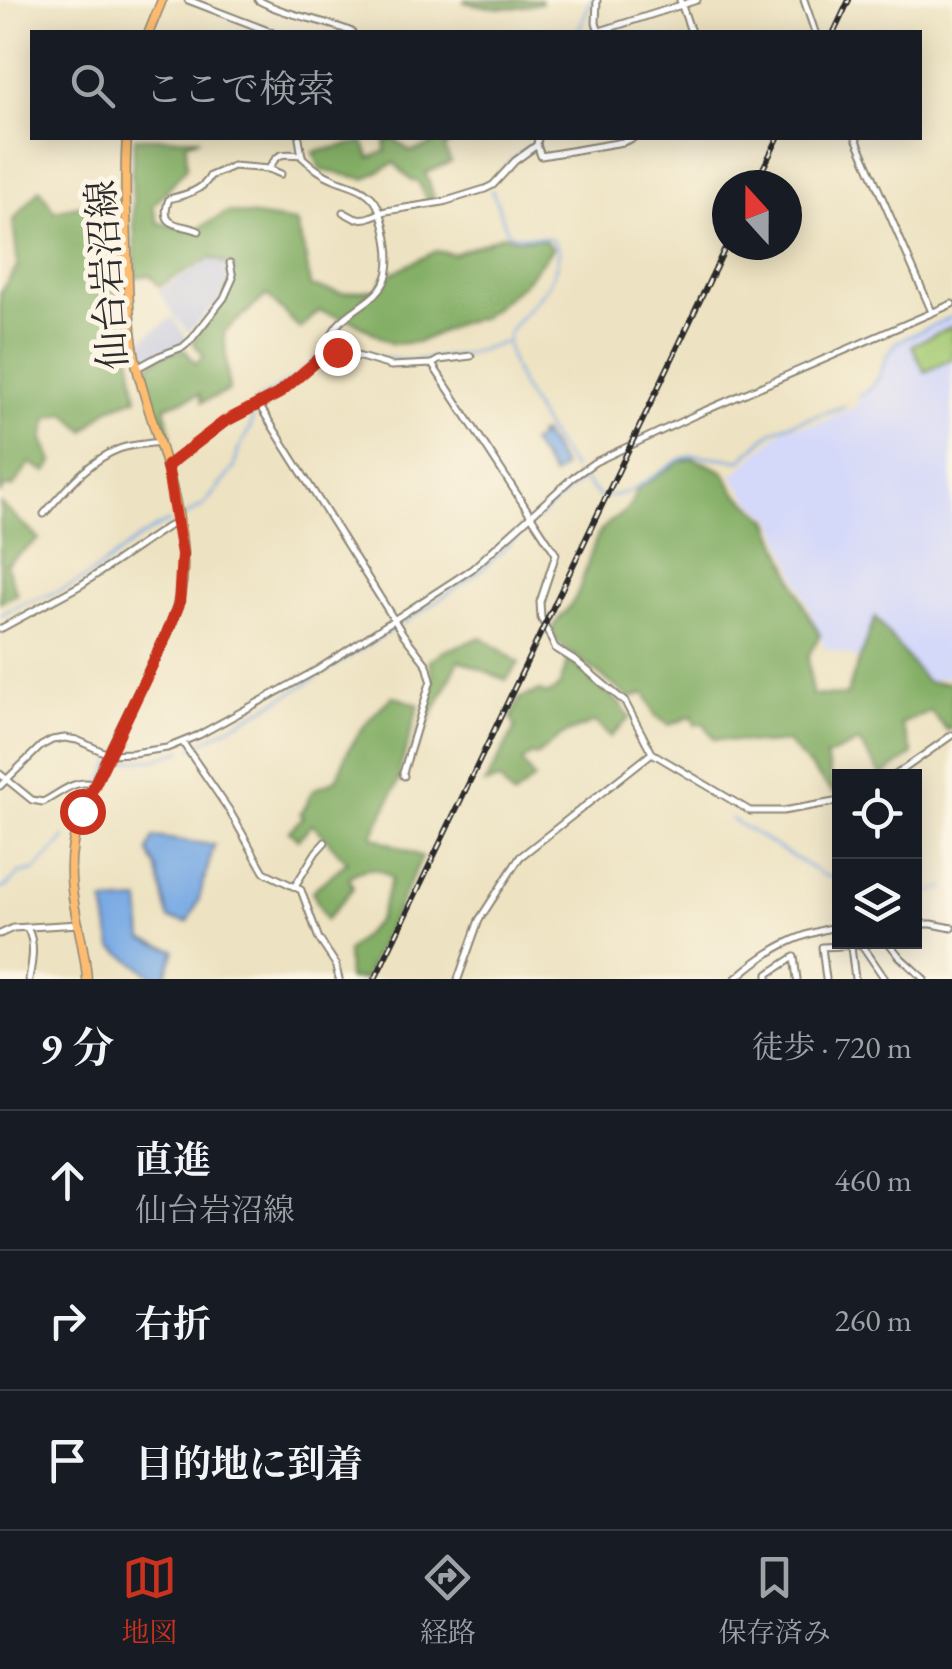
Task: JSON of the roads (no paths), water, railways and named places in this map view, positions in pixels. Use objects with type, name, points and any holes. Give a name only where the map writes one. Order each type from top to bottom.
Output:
[{"type":"main road","points":[[150,30],[162,0]]},
{"type":"main road","name":"仙台岩沼線","points":[[88,979],[71,882],[77,825],[179,604],[182,554],[167,466],[137,368],[128,290],[127,140]]},
{"type":"street","points":[[188,0],[244,26],[262,30]]},
{"type":"street","points":[[258,0],[346,30]]},
{"type":"street","points":[[597,0],[598,30]]},
{"type":"street","points":[[604,30],[697,0]]},
{"type":"street","points":[[804,0],[814,30]]},
{"type":"street","points":[[681,2],[690,30]]},
{"type":"street","points":[[167,466],[224,422],[290,386],[330,349],[339,322],[384,282],[389,259],[387,235],[372,197],[323,174],[302,155],[299,140]]},
{"type":"street","points":[[344,212],[356,219],[443,202],[485,189],[537,142],[542,156],[628,140]]},
{"type":"street","points":[[857,140],[932,312]]},
{"type":"street","points":[[270,170],[281,154],[302,155]]},
{"type":"street","points":[[200,231],[170,221],[166,210],[169,199],[200,188],[210,176],[233,166],[281,174]]},
{"type":"street","points":[[137,368],[190,340],[224,298],[233,278],[230,263]]},
{"type":"street","points":[[0,786],[3,777],[52,740],[77,740],[108,754],[152,752],[184,743],[298,681],[482,562],[594,462],[952,304]]},
{"type":"street","points":[[330,349],[390,366],[432,364],[471,356]]},
{"type":"street","points":[[432,364],[556,554],[540,602],[541,618],[556,648],[624,702],[652,753],[750,811],[783,811],[832,802]]},
{"type":"street","points":[[259,404],[431,674],[404,776]]},
{"type":"street","points":[[44,514],[69,486],[108,455],[122,448],[160,442]]},
{"type":"street","points":[[0,629],[63,596],[178,523]]},
{"type":"street","points":[[904,769],[952,735]]},
{"type":"street","points":[[184,743],[264,872],[301,890],[319,939],[335,963],[338,979]]},
{"type":"street","points":[[458,979],[478,920],[520,857],[652,753]]},
{"type":"street","points":[[3,777],[32,800],[43,802],[74,784],[94,784]]},
{"type":"street","points":[[294,886],[325,842]]},
{"type":"street","points":[[0,934],[13,928],[79,924]]},
{"type":"street","points":[[922,924],[952,928]]},
{"type":"street","points":[[735,979],[777,946],[832,927]]},
{"type":"street","points":[[27,928],[32,949],[29,979]]},
{"type":"street","points":[[826,979],[822,947],[832,947]]},
{"type":"street","points":[[851,949],[855,979]]},
{"type":"street","points":[[865,949],[884,979]]},
{"type":"street","points":[[894,949],[924,979]]},
{"type":"street","points":[[768,979],[768,974],[794,957],[797,979]]},
{"type":"water","points":[[538,433],[540,437],[542,433],[563,467],[553,476],[531,443]]},
{"type":"water","points":[[154,837],[214,845],[198,902],[188,922],[169,919],[157,869],[148,851]]},
{"type":"water","points":[[140,901],[143,939],[175,950],[164,979],[157,979],[112,947],[104,903]]},
{"type":"waterway","points":[[579,30],[591,0]]},
{"type":"waterway","points":[[496,177],[534,143]]},
{"type":"waterway","points":[[492,190],[508,233],[552,239],[559,250],[553,276],[511,329],[508,342],[518,379],[573,469]]},
{"type":"waterway","points":[[859,396],[879,377],[897,342],[952,317]]},
{"type":"waterway","points":[[298,374],[331,347],[408,361],[466,354],[506,342]]},
{"type":"waterway","points":[[254,403],[292,379]]},
{"type":"waterway","points":[[537,519],[582,479],[601,498],[629,492],[693,455],[741,460],[781,427],[845,406]]},
{"type":"waterway","points":[[183,517],[204,505],[234,468],[253,412]]},
{"type":"waterway","points":[[0,615],[72,585],[169,522]]},
{"type":"waterway","points":[[403,624],[478,573],[530,525]]},
{"type":"waterway","points":[[192,748],[293,692],[392,630]]},
{"type":"waterway","points":[[81,825],[112,762],[156,759],[183,750]]},
{"type":"waterway","points":[[731,819],[832,878]]},
{"type":"waterway","points":[[0,889],[19,874],[36,870],[65,837]]},
{"type":"waterway","points":[[922,894],[945,889]]},
{"type":"railway","points":[[835,30],[849,0]]},
{"type":"railway","points":[[762,170],[777,140]]},
{"type":"railway","points":[[375,979],[719,260]]}]
